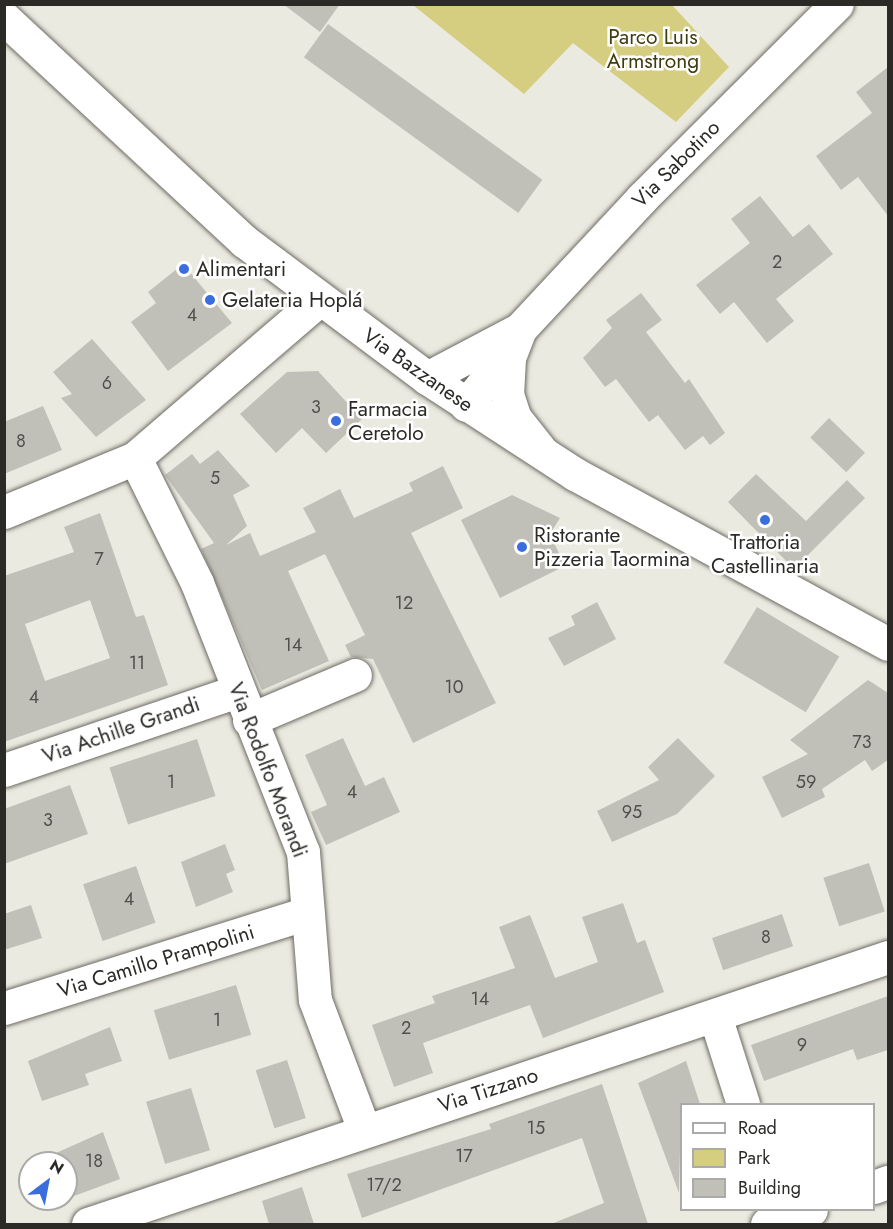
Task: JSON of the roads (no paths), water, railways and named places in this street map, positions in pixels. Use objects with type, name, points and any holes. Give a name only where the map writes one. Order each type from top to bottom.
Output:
[{"type":"street","name":"Via Sabotino","points":[[466,405],[516,338],[642,198],[837,4]]},
{"type":"street","name":"Via Bazzanese","points":[[4,18],[175,180],[320,300],[427,378],[543,453],[888,644]]},
{"type":"street","points":[[4,512],[135,458],[320,300]]},
{"type":"street","points":[[427,378],[516,338]]},
{"type":"street","points":[[516,338],[507,394],[515,417],[543,453]]},
{"type":"street","name":"Via Rodolfo Morandi","points":[[135,458],[197,583],[243,705],[303,852],[315,1000],[364,1130]]},
{"type":"street","name":"Via Achille Grandi","points":[[4,770],[355,675]]},
{"type":"street","name":"Via Camillo Prampolini","points":[[4,1008],[307,913]]},
{"type":"street","name":"Via Tizzano","points":[[88,1224],[131,1219],[364,1130],[888,957]]},
{"type":"street","points":[[714,1016],[743,1103]]},
{"type":"street","points":[[775,1218],[803,1211]]},
{"type":"place","name":"Alimentari","points":[[184,269]]},
{"type":"place","name":"Gelateria Hoplá","points":[[210,300]]},
{"type":"place","name":"Farmacia Ceretolo","points":[[336,421]]},
{"type":"place","name":"Trattoria Castellinaria","points":[[765,520]]},
{"type":"place","name":"Ristorante Pizzeria Taormina","points":[[522,547]]},
{"type":"park label","name":"Parco Luis Armstrong","points":[[653,49]]}]
